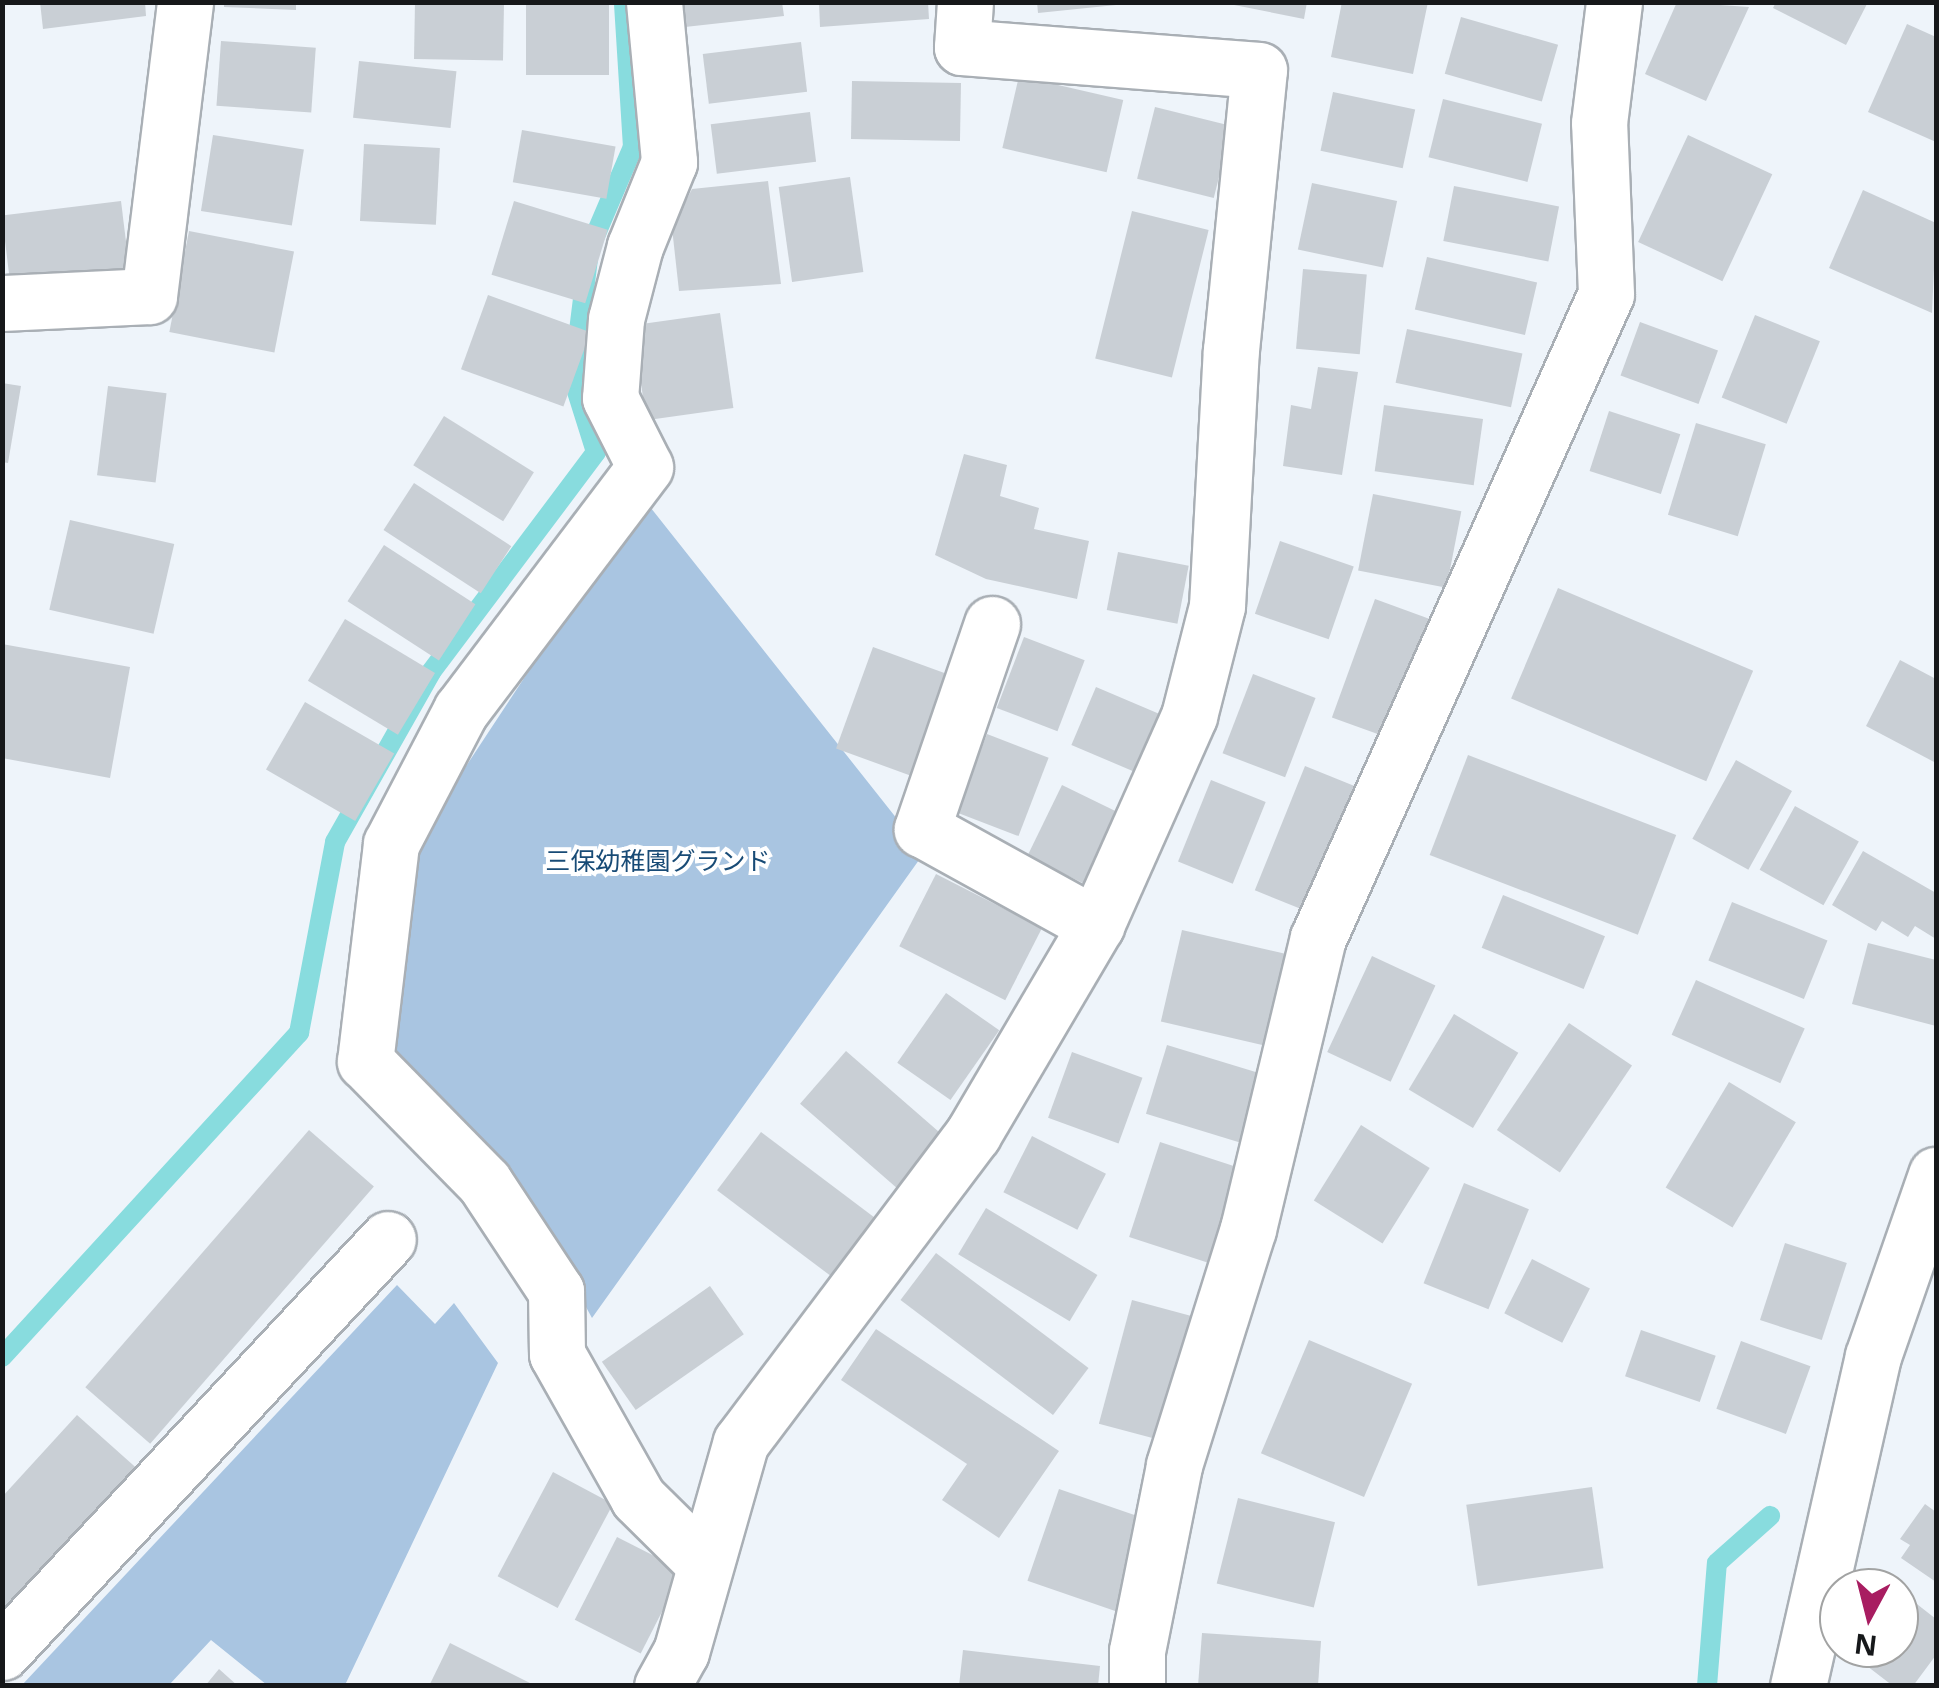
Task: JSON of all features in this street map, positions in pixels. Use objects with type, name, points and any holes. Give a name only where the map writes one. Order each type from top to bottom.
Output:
[{"type":"street","points":[[2,303],[149,296],[185,2]]},
{"type":"street","points":[[654,2],[670,162],[634,246],[616,319],[610,398],[645,467],[462,710],[392,844],[365,1061],[484,1182],[556,1291],[558,1354],[638,1498],[704,1563]]},
{"type":"street","points":[[662,1686],[682,1652],[741,1442],[973,1134],[1096,925],[1189,716],[1217,606],[1231,350],[1259,70],[962,46],[966,2]]},
{"type":"street","points":[[1138,1686],[1137,1651],[1174,1466],[1248,1229],[1318,938],[1606,294],[1599,122],[1614,2]]},
{"type":"street","points":[[992,624],[922,828],[1096,925]]},
{"type":"street","points":[[1798,1686],[1873,1356],[1936,1175]]},
{"type":"street","points":[[2,1652],[388,1239]]},
{"type":"green space","name":"三保幼稚園グランド","points":[[643,498],[924,853],[592,1318],[520,1186],[386,1047],[414,845]]},
{"type":"green space","points":[[397,1285],[435,1324],[454,1303],[498,1363],[345,1685],[267,1685],[211,1640],[169,1685],[22,1685]]},
{"type":"building","points":[[40,2],[145,2],[146,16],[43,29]]},
{"type":"building","points":[[224,2],[296,2],[296,10],[224,7]]},
{"type":"building","points":[[415,2],[504,4],[503,61],[414,59]]},
{"type":"building","points":[[526,2],[609,2],[609,75],[526,75]]},
{"type":"building","points":[[682,2],[782,2],[784,16],[685,27]]},
{"type":"building","points":[[819,2],[928,2],[929,19],[820,27]]},
{"type":"building","points":[[1037,2],[1116,2],[1116,5],[1038,13]]},
{"type":"building","points":[[1219,2],[1307,2],[1304,19]]},
{"type":"building","points":[[1342,2],[1428,2],[1413,74],[1331,57]]},
{"type":"building","points":[[1677,2],[1749,7],[1706,101],[1645,74]]},
{"type":"building","points":[[1776,2],[1868,2],[1846,45],[1773,8]]},
{"type":"building","points":[[1461,17],[1558,45],[1542,102],[1445,74]]},
{"type":"building","points":[[1907,24],[1936,37],[1936,142],[1868,112]]},
{"type":"building","points":[[221,41],[316,48],[311,112],[216,106]]},
{"type":"building","points":[[801,42],[807,92],[709,104],[703,54]]},
{"type":"building","points":[[359,61],[456,71],[451,128],[353,118]]},
{"type":"building","points":[[1019,76],[1123,100],[1107,172],[1002,148]]},
{"type":"building","points":[[852,81],[961,83],[960,141],[851,139]]},
{"type":"building","points":[[1333,92],[1415,109],[1403,168],[1321,151]]},
{"type":"building","points":[[1443,99],[1542,124],[1527,182],[1428,157]]},
{"type":"building","points":[[1155,107],[1232,126],[1214,198],[1137,179]]},
{"type":"building","points":[[810,112],[816,162],[717,174],[711,124]]},
{"type":"building","points":[[522,130],[616,146],[606,199],[513,182]]},
{"type":"building","points":[[213,135],[304,149],[292,225],[201,211]]},
{"type":"building","points":[[1688,135],[1772,174],[1722,281],[1638,242]]},
{"type":"building","points":[[364,144],[440,148],[436,225],[360,221]]},
{"type":"building","points":[[850,177],[863,272],[792,282],[779,187]]},
{"type":"building","points":[[768,181],[781,284],[679,291],[672,228],[692,189]]},
{"type":"building","points":[[1312,183],[1397,201],[1383,268],[1298,250]]},
{"type":"building","points":[[1454,186],[1559,206],[1548,261],[1443,241]]},
{"type":"building","points":[[1863,190],[1936,223],[1932,313],[1829,268]]},
{"type":"building","points":[[121,201],[129,268],[10,282],[2,216]]},
{"type":"building","points":[[514,201],[608,230],[585,303],[491,275]]},
{"type":"building","points":[[1132,211],[1209,230],[1172,378],[1095,358]]},
{"type":"building","points":[[189,231],[294,251],[274,353],[169,332]]},
{"type":"building","points":[[1427,257],[1537,282],[1525,335],[1415,310]]},
{"type":"building","points":[[1303,269],[1367,275],[1360,354],[1296,349]]},
{"type":"building","points":[[488,295],[590,332],[563,407],[461,369]]},
{"type":"building","points":[[720,313],[733,408],[646,420],[633,325]]},
{"type":"building","points":[[1755,315],[1820,341],[1787,424],[1722,398]]},
{"type":"building","points":[[1640,322],[1718,350],[1698,404],[1621,376]]},
{"type":"building","points":[[1407,329],[1522,354],[1511,407],[1396,383]]},
{"type":"building","points":[[1318,367],[1358,372],[1342,475],[1283,466],[1291,405],[1311,409]]},
{"type":"building","points":[[2,383],[21,386],[8,463],[2,462]]},
{"type":"building","points":[[108,386],[167,393],[156,483],[97,475]]},
{"type":"building","points":[[1384,405],[1483,419],[1474,485],[1375,471]]},
{"type":"building","points":[[1609,411],[1680,434],[1661,494],[1590,471]]},
{"type":"building","points":[[444,416],[534,472],[503,521],[413,465]]},
{"type":"building","points":[[1696,423],[1766,444],[1738,536],[1668,515]]},
{"type":"building","points":[[964,454],[1007,465],[1000,496],[1039,508],[1034,529],[1089,541],[1077,599],[986,579],[935,555]]},
{"type":"building","points":[[414,483],[511,546],[481,593],[384,530]]},
{"type":"building","points":[[1373,494],[1461,511],[1446,588],[1358,571]]},
{"type":"building","points":[[70,520],[174,544],[154,634],[49,610]]},
{"type":"building","points":[[1280,541],[1354,566],[1329,639],[1255,614]]},
{"type":"building","points":[[384,545],[475,604],[439,661],[348,601]]},
{"type":"building","points":[[1118,552],[1189,566],[1177,624],[1107,610]]},
{"type":"building","points":[[1558,588],[1753,671],[1706,781],[1511,698]]},
{"type":"building","points":[[1375,599],[1430,619],[1387,738],[1332,717]]},
{"type":"building","points":[[345,619],[435,673],[398,735],[308,681]]},
{"type":"building","points":[[1024,637],[1085,660],[1057,731],[997,708]]},
{"type":"building","points":[[2,644],[130,667],[110,778],[2,758]]},
{"type":"building","points":[[873,647],[952,676],[915,777],[836,748]]},
{"type":"building","points":[[1900,660],[1936,679],[1936,763],[1866,726]]},
{"type":"building","points":[[1253,674],[1316,698],[1285,777],[1223,753]]},
{"type":"building","points":[[1096,687],[1174,720],[1150,778],[1071,745]]},
{"type":"building","points":[[305,702],[394,754],[355,821],[266,770]]},
{"type":"building","points":[[987,734],[1049,758],[1019,836],[957,812]]},
{"type":"building","points":[[1468,755],[1676,835],[1638,935],[1430,855]]},
{"type":"building","points":[[1736,760],[1792,791],[1748,870],[1692,839]]},
{"type":"building","points":[[1305,766],[1368,791],[1318,916],[1255,890]]},
{"type":"building","points":[[1211,780],[1266,802],[1233,884],[1178,862]]},
{"type":"building","points":[[1062,785],[1128,817],[1093,888],[1027,856]]},
{"type":"building","points":[[1795,806],[1859,841],[1823,905],[1760,870]]},
{"type":"building","points":[[1863,851],[1936,893],[1936,939],[1915,926],[1908,937],[1882,921],[1876,931],[1832,905]]},
{"type":"building","points":[[936,874],[1042,928],[1005,1000],[899,946]]},
{"type":"building","points":[[1503,895],[1605,936],[1584,989],[1482,948]]},
{"type":"building","points":[[1732,902],[1827,941],[1804,999],[1708,960]]},
{"type":"building","points":[[1182,930],[1305,958],[1284,1050],[1161,1022]]},
{"type":"building","points":[[1868,943],[1936,960],[1936,1026],[1852,1004]]},
{"type":"building","points":[[1372,956],[1435,986],[1391,1082],[1327,1052]]},
{"type":"building","points":[[1696,980],[1805,1028],[1780,1083],[1672,1035]]},
{"type":"building","points":[[946,993],[999,1030],[950,1100],[897,1063]]},
{"type":"building","points":[[1454,1014],[1518,1053],[1473,1128],[1409,1089]]},
{"type":"building","points":[[1569,1023],[1632,1065],[1560,1172],[1497,1130]]},
{"type":"building","points":[[1167,1045],[1279,1079],[1258,1148],[1146,1114]]},
{"type":"building","points":[[846,1051],[943,1136],[897,1188],[800,1104]]},
{"type":"building","points":[[1072,1052],[1142,1078],[1119,1143],[1048,1118]]},
{"type":"building","points":[[1729,1082],[1796,1122],[1733,1228],[1666,1187]]},
{"type":"building","points":[[1361,1125],[1430,1168],[1383,1243],[1314,1200]]},
{"type":"building","points":[[309,1130],[374,1186],[150,1444],[85,1387]]},
{"type":"building","points":[[761,1132],[881,1222],[837,1281],[717,1190]]},
{"type":"building","points":[[1032,1136],[1106,1174],[1077,1230],[1003,1192]]},
{"type":"building","points":[[1160,1142],[1251,1172],[1220,1267],[1129,1237]]},
{"type":"building","points":[[1464,1183],[1529,1209],[1488,1309],[1424,1283]]},
{"type":"building","points":[[986,1208],[1097,1275],[1070,1321],[958,1254]]},
{"type":"building","points":[[1785,1243],[1847,1263],[1822,1340],[1760,1320]]},
{"type":"building","points":[[936,1253],[1089,1368],[1053,1415],[900,1300]]},
{"type":"building","points":[[1532,1259],[1590,1289],[1562,1343],[1504,1313]]},
{"type":"building","points":[[710,1286],[744,1334],[636,1410],[602,1362]]},
{"type":"building","points":[[1132,1300],[1202,1319],[1168,1442],[1099,1424]]},
{"type":"building","points":[[876,1329],[1059,1451],[999,1538],[942,1500],[967,1464],[841,1380]]},
{"type":"building","points":[[1641,1330],[1716,1356],[1700,1402],[1625,1376]]},
{"type":"building","points":[[1309,1340],[1412,1384],[1364,1497],[1261,1453]]},
{"type":"building","points":[[1741,1341],[1811,1366],[1786,1434],[1716,1409]]},
{"type":"building","points":[[77,1415],[142,1473],[2,1625],[2,1497]]},
{"type":"building","points":[[553,1472],[613,1504],[558,1608],[498,1576]]},
{"type":"building","points":[[1592,1487],[1603,1568],[1478,1586],[1466,1505]]},
{"type":"building","points":[[1059,1489],[1155,1522],[1124,1614],[1027,1581]]},
{"type":"building","points":[[1238,1498],[1335,1522],[1314,1608],[1217,1583]]},
{"type":"building","points":[[1925,1504],[1936,1512],[1936,1582],[1901,1558],[1910,1545],[1900,1539]]},
{"type":"building","points":[[617,1537],[683,1571],[641,1653],[575,1620]]},
{"type":"building","points":[[1919,1606],[1936,1619],[1936,1655],[1913,1686],[1893,1686],[1870,1668],[1919,1668]]},
{"type":"building","points":[[1202,1633],[1321,1641],[1318,1686],[1198,1686]]},
{"type":"building","points":[[450,1643],[536,1686],[429,1686]]},
{"type":"building","points":[[963,1650],[1100,1666],[1098,1686],[959,1686]]},
{"type":"building","points":[[219,1669],[238,1686],[205,1686]]},
{"type":"waterway","points":[[2,1357],[299,1033],[335,842],[431,672],[596,452],[573,379],[589,250],[633,147],[624,2]]},
{"type":"waterway","points":[[1707,1686],[1717,1563],[1770,1516]]}]
